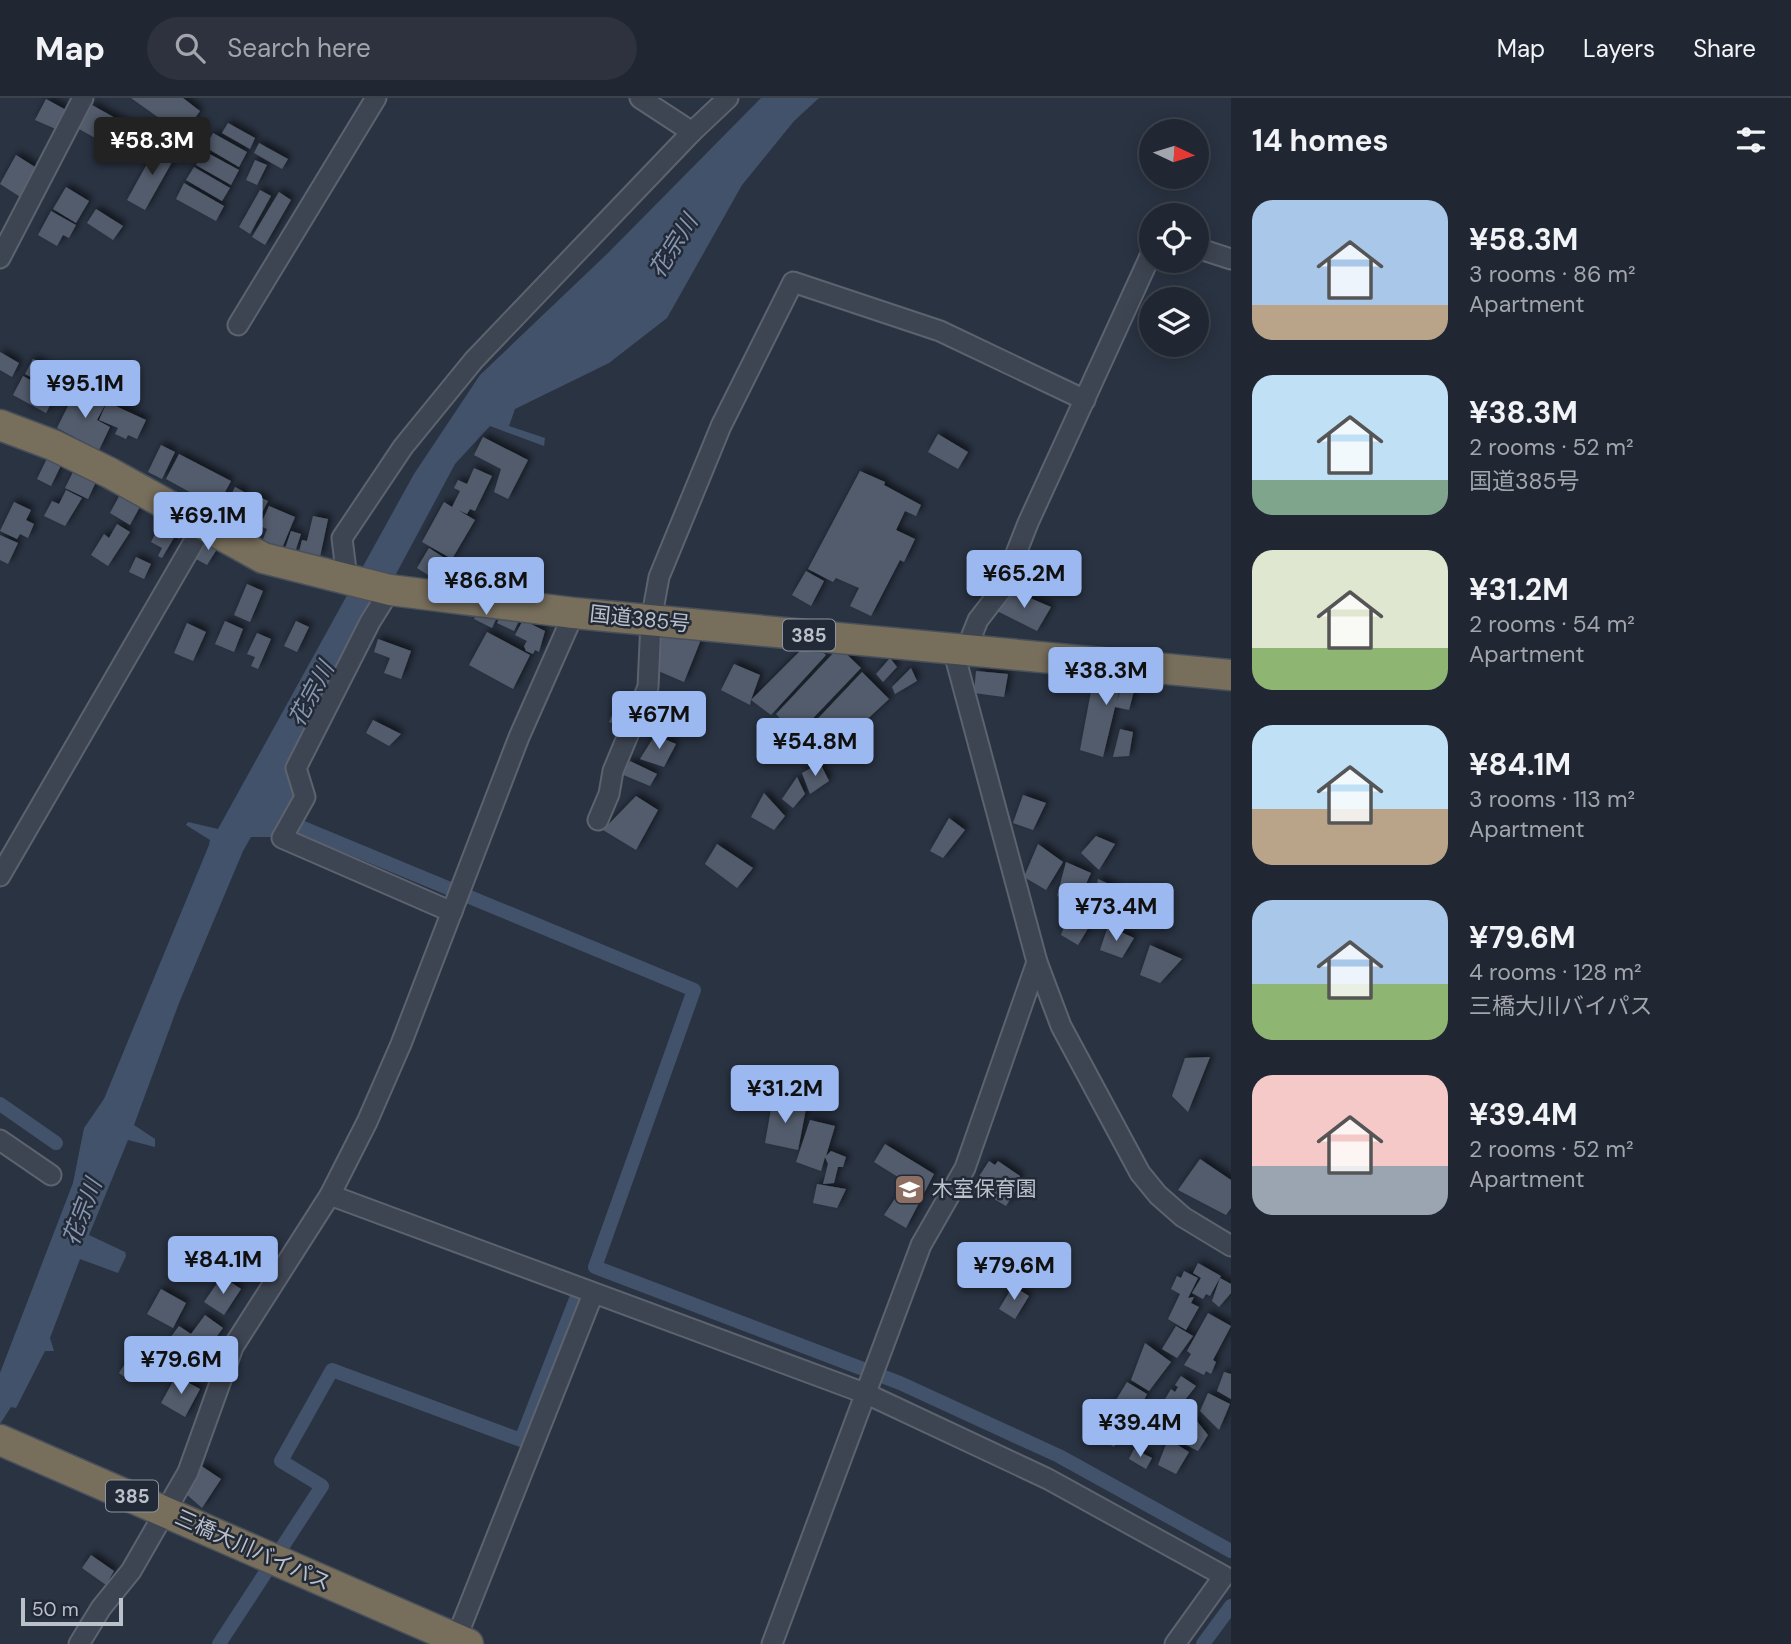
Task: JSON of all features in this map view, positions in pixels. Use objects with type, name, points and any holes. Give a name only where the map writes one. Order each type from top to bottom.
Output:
[{"type":"highway","name":"国道385号","points":[[0,425],[53,444],[110,472],[263,558],[389,590],[651,621],[1231,675]]},
{"type":"highway","name":"三橋大川バイパス","points":[[0,1440],[165,1510],[459,1642]]},
{"type":"street","points":[[0,258],[83,98]]},
{"type":"street","points":[[238,325],[376,98]]},
{"type":"street","points":[[640,98],[692,132]]},
{"type":"street","points":[[350,580],[342,538],[403,447],[474,360],[692,132],[728,98]]},
{"type":"street","points":[[1209,252],[1231,259]]},
{"type":"street","points":[[1142,273],[1002,589],[959,649],[1037,962],[1061,1026],[1140,1173],[1158,1195],[1183,1217],[1231,1246]]},
{"type":"street","points":[[598,820],[609,794],[613,771],[648,687],[651,621],[659,577],[683,524],[685,510],[733,402],[793,282],[940,331],[1085,400]]},
{"type":"street","points":[[0,876],[203,526]]},
{"type":"street","points":[[389,590],[296,768],[305,797],[282,838],[457,902]]},
{"type":"street","points":[[79,1644],[102,1608],[131,1571],[188,1472],[233,1347],[330,1195],[391,1066],[519,737],[575,613]]},
{"type":"street","points":[[772,1644],[921,1245],[965,1168],[1037,962]]},
{"type":"street","points":[[0,1140],[51,1175]]},
{"type":"street","points":[[330,1195],[593,1294],[872,1380],[1224,1576],[1175,1644]]},
{"type":"street","points":[[459,1642],[593,1294]]},
{"type":"water","name":"花宗川","points":[[761,98],[819,98],[794,121],[742,185],[667,318],[609,363],[515,409],[509,426],[545,438],[544,446],[490,426],[455,464],[292,768],[300,794],[272,837],[251,837],[179,1003],[134,1125],[155,1139],[155,1147],[128,1140],[89,1235],[125,1252],[126,1256],[118,1273],[80,1259],[50,1338],[54,1351],[45,1351],[16,1408],[11,1407],[0,1424],[0,1373],[73,1183],[84,1128],[104,1099],[209,845],[210,840],[186,825],[188,822],[218,829],[414,474],[480,375],[608,253]]},
{"type":"building","points":[[131,98],[183,98],[200,111],[183,135]]},
{"type":"building","points":[[46,99],[68,111],[58,130],[35,120]]},
{"type":"building","points":[[92,105],[135,129],[122,153],[79,129]]},
{"type":"building","points":[[228,123],[255,138],[250,149],[222,133]]},
{"type":"building","points":[[213,133],[247,152],[239,167],[205,147]]},
{"type":"building","points":[[259,143],[288,159],[282,169],[254,153]]},
{"type":"building","points":[[158,144],[176,155],[145,210],[127,200]]},
{"type":"building","points":[[204,151],[239,170],[231,185],[196,165]]},
{"type":"building","points":[[16,155],[43,172],[25,200],[0,184]]},
{"type":"building","points":[[255,160],[267,165],[257,185],[246,180]]},
{"type":"building","points":[[194,167],[230,188],[222,201],[186,180]]},
{"type":"building","points":[[184,183],[224,206],[216,221],[176,199]]},
{"type":"building","points":[[66,187],[89,201],[76,223],[53,209]]},
{"type":"building","points":[[260,190],[271,196],[250,234],[239,227]]},
{"type":"building","points":[[279,192],[291,200],[265,245],[252,237]]},
{"type":"building","points":[[96,209],[123,226],[113,240],[87,223]]},
{"type":"building","points":[[51,211],[76,225],[69,238],[63,235],[57,246],[38,235]]},
{"type":"building","points":[[0,352],[19,363],[12,377],[0,370]]},
{"type":"building","points":[[33,359],[65,376],[58,391],[25,374]]},
{"type":"building","points":[[23,376],[56,394],[46,413],[13,395]]},
{"type":"building","points":[[76,390],[105,405],[97,420],[110,427],[99,450],[57,428]]},
{"type":"building","points":[[107,402],[146,420],[137,439],[128,435],[126,439],[115,434],[118,428],[99,420]]},
{"type":"building","points":[[938,434],[968,452],[958,469],[928,452]]},
{"type":"building","points":[[483,437],[528,460],[508,499],[494,492],[501,469],[474,455]]},
{"type":"building","points":[[161,445],[175,452],[162,479],[148,472]]},
{"type":"building","points":[[52,448],[66,455],[51,486],[37,479]]},
{"type":"building","points":[[179,454],[231,481],[217,507],[166,479]]},
{"type":"building","points":[[79,460],[101,471],[88,499],[65,488]]},
{"type":"building","points":[[474,468],[492,476],[475,511],[470,509],[467,514],[458,510],[475,520],[452,559],[422,542],[444,502],[452,507],[460,491],[454,488],[458,480],[467,484]]},
{"type":"building","points":[[860,471],[885,482],[884,485],[921,505],[916,516],[905,511],[896,530],[915,539],[904,562],[900,560],[871,616],[850,606],[859,588],[836,578],[833,582],[808,569]]},
{"type":"building","points":[[235,487],[246,493],[232,521],[217,513],[222,502],[227,504]]},
{"type":"building","points":[[66,490],[82,498],[65,526],[44,516],[52,501],[59,504]]},
{"type":"building","points":[[122,491],[142,503],[130,525],[110,513]]},
{"type":"building","points":[[255,495],[268,501],[252,532],[235,523],[244,505],[249,508]]},
{"type":"building","points":[[14,502],[31,510],[26,520],[34,524],[28,538],[20,534],[17,539],[0,531]]},
{"type":"building","points":[[269,506],[295,517],[280,553],[261,544],[267,529],[260,526]]},
{"type":"building","points":[[313,516],[328,519],[320,557],[299,552],[302,540],[307,541]]},
{"type":"building","points":[[172,521],[185,529],[179,539],[175,536],[162,558],[158,556],[162,548],[151,542],[160,525],[167,529]]},
{"type":"building","points":[[117,524],[130,532],[108,566],[91,555],[104,534],[109,538]]},
{"type":"building","points":[[291,531],[301,534],[295,552],[285,549]]},
{"type":"building","points":[[0,535],[18,543],[8,564],[0,560]]},
{"type":"building","points":[[208,539],[219,546],[207,565],[196,559]]},
{"type":"building","points":[[429,548],[454,564],[447,576],[435,569],[431,577],[417,568]]},
{"type":"building","points":[[136,557],[151,564],[144,579],[129,572]]},
{"type":"building","points":[[806,571],[824,581],[811,606],[792,595]]},
{"type":"building","points":[[247,584],[263,591],[250,622],[234,615]]},
{"type":"building","points":[[1009,589],[1051,607],[1037,631],[997,611]]},
{"type":"building","points":[[480,606],[498,615],[492,628],[474,619]]},
{"type":"building","points":[[505,608],[521,617],[514,631],[497,623]]},
{"type":"building","points":[[523,620],[545,631],[539,652],[535,650],[533,654],[526,651],[524,646],[527,641],[515,635]]},
{"type":"building","points":[[225,621],[243,629],[234,652],[215,644]]},
{"type":"building","points":[[296,621],[309,627],[297,652],[284,646]]},
{"type":"building","points":[[187,623],[206,632],[193,661],[174,653]]},
{"type":"building","points":[[487,632],[530,655],[513,689],[469,665]]},
{"type":"building","points":[[656,632],[696,637],[700,642],[684,682],[656,670]]},
{"type":"building","points":[[257,633],[271,639],[258,669],[251,666],[255,657],[247,654]]},
{"type":"building","points":[[378,639],[411,651],[401,679],[384,673],[390,658],[374,652]]},
{"type":"building","points":[[810,641],[826,655],[771,715],[751,700]]},
{"type":"building","points":[[839,647],[861,668],[796,736],[776,714]]},
{"type":"building","points":[[890,658],[897,667],[883,682],[876,674]]},
{"type":"building","points":[[734,664],[760,675],[750,705],[721,690]]},
{"type":"building","points":[[911,668],[917,681],[895,694],[892,687]]},
{"type":"building","points":[[1095,670],[1123,673],[1117,701],[1127,670],[1139,672],[1129,710],[1115,707],[1103,757],[1080,750]]},
{"type":"building","points":[[976,671],[1008,674],[1004,697],[974,693]]},
{"type":"building","points":[[862,672],[889,699],[831,753],[808,729]]},
{"type":"building","points":[[620,697],[633,703],[623,728],[609,722]]},
{"type":"building","points":[[373,720],[401,734],[389,746],[366,733]]},
{"type":"building","points":[[1120,729],[1133,732],[1129,756],[1113,757]]},
{"type":"building","points":[[655,735],[676,744],[664,767],[640,759]]},
{"type":"building","points":[[630,761],[657,774],[650,786],[621,774]]},
{"type":"building","points":[[820,763],[829,781],[810,794],[802,773]]},
{"type":"building","points":[[797,777],[805,794],[793,808],[782,799]]},
{"type":"building","points":[[764,793],[785,816],[774,830],[751,817]]},
{"type":"building","points":[[1023,795],[1046,803],[1033,830],[1013,823]]},
{"type":"building","points":[[636,796],[658,810],[636,850],[603,830]]},
{"type":"building","points":[[949,818],[965,830],[943,858],[930,851]]},
{"type":"building","points":[[1096,836],[1115,844],[1099,870],[1081,853]]},
{"type":"building","points":[[717,844],[753,868],[737,888],[705,864]]},
{"type":"building","points":[[1038,844],[1063,862],[1046,890],[1024,877]]},
{"type":"building","points":[[1066,862],[1091,873],[1077,903],[1057,896]]},
{"type":"building","points":[[1098,879],[1120,889],[1108,916],[1093,905]]},
{"type":"building","points":[[1127,888],[1153,896],[1142,925],[1120,919]]},
{"type":"building","points":[[1073,904],[1092,922],[1078,945],[1061,935]]},
{"type":"building","points":[[1108,926],[1134,938],[1122,958],[1100,950]]},
{"type":"building","points":[[1150,945],[1182,959],[1160,983],[1140,975]]},
{"type":"building","points":[[1210,1057],[1188,1112],[1172,1096],[1185,1058]]},
{"type":"building","points":[[773,1098],[806,1109],[798,1150],[765,1143]]},
{"type":"building","points":[[810,1120],[835,1126],[826,1156],[831,1151],[846,1157],[843,1167],[838,1167],[834,1183],[823,1184],[828,1164],[825,1157],[821,1171],[796,1162]]},
{"type":"building","points":[[885,1144],[934,1174],[906,1228],[884,1215],[906,1182],[874,1162]]},
{"type":"building","points":[[1200,1159],[1231,1180],[1231,1208],[1226,1215],[1178,1190]]},
{"type":"building","points":[[989,1161],[995,1165],[998,1161],[1020,1176],[1020,1184],[1006,1206],[979,1190],[982,1186],[976,1181]]},
{"type":"building","points":[[817,1184],[846,1189],[837,1208],[813,1203]]},
{"type":"building","points":[[1198,1263],[1221,1276],[1210,1296],[1206,1294],[1203,1299],[1192,1293],[1201,1278],[1193,1273]]},
{"type":"building","points":[[1184,1271],[1198,1278],[1188,1298],[1194,1297],[1191,1303],[1199,1307],[1186,1330],[1168,1319],[1180,1294],[1171,1289],[1177,1276],[1181,1278]]},
{"type":"building","points":[[222,1276],[241,1289],[224,1315],[204,1302]]},
{"type":"building","points":[[1220,1278],[1231,1284],[1231,1293],[1219,1307],[1212,1301]]},
{"type":"building","points":[[1013,1286],[1029,1296],[1015,1319],[999,1309]]},
{"type":"building","points":[[161,1289],[186,1303],[173,1328],[147,1314]]},
{"type":"building","points":[[1208,1313],[1231,1326],[1213,1360],[1216,1362],[1211,1374],[1206,1371],[1204,1375],[1184,1365],[1191,1354],[1187,1351]]},
{"type":"building","points":[[205,1315],[223,1328],[197,1363],[167,1342],[179,1326],[191,1334]]},
{"type":"building","points":[[1176,1326],[1193,1336],[1177,1358],[1162,1349]]},
{"type":"building","points":[[1145,1343],[1171,1362],[1149,1391],[1131,1380]]},
{"type":"building","points":[[134,1350],[145,1358],[130,1381],[119,1373]]},
{"type":"building","points":[[1224,1372],[1231,1374],[1231,1399],[1217,1391]]},
{"type":"building","points":[[176,1376],[200,1389],[185,1417],[161,1403]]},
{"type":"building","points":[[1181,1376],[1196,1386],[1177,1410],[1164,1401],[1171,1389],[1175,1392],[1178,1387],[1175,1385]]},
{"type":"building","points":[[1127,1382],[1147,1394],[1140,1408],[1135,1405],[1129,1415],[1113,1405]]},
{"type":"building","points":[[1208,1393],[1230,1404],[1219,1430],[1200,1411]]},
{"type":"building","points":[[1106,1405],[1125,1415],[1115,1431],[1121,1434],[1114,1447],[1089,1432]]},
{"type":"building","points":[[1192,1415],[1208,1435],[1198,1451],[1177,1440]]},
{"type":"building","points":[[1168,1439],[1189,1452],[1176,1474],[1158,1465]]},
{"type":"building","points":[[1134,1449],[1152,1458],[1146,1469],[1129,1459]]},
{"type":"building","points":[[200,1465],[221,1479],[202,1508],[185,1493]]},
{"type":"building","points":[[91,1555],[114,1571],[106,1585],[82,1568]]},
{"type":"waterway","points":[[303,828],[694,990],[595,1267],[900,1383],[1059,1456],[1231,1551]]},
{"type":"waterway","points":[[0,1104],[56,1143]]},
{"type":"waterway","points":[[219,1644],[322,1486],[281,1461],[332,1370],[521,1440],[576,1299]]},
{"type":"waterway","points":[[1203,1644],[1231,1606]]},
{"type":"place","name":"木室保育園","points":[[909,1189]]}]
